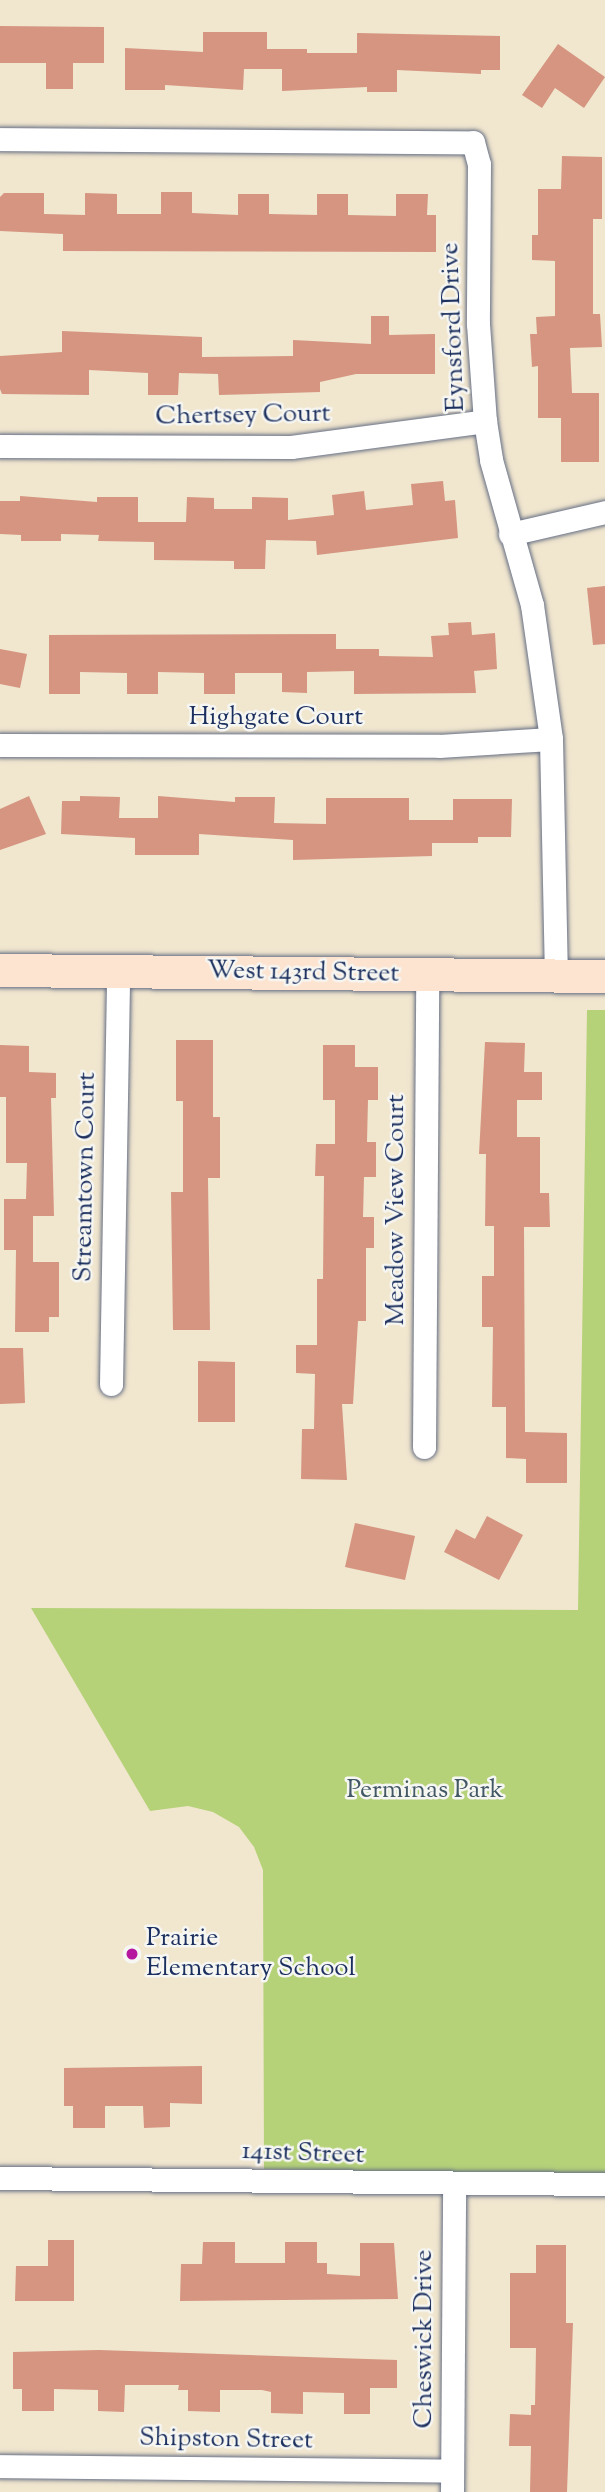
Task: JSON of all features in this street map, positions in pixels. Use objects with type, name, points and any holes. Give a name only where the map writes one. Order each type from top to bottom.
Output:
[{"type":"main road","name":"West 143rd Street","points":[[0,970],[605,976]]},
{"type":"street","name":"Eynsford Drive","points":[[0,139],[472,142],[479,164],[478,324],[485,421],[510,534],[532,606],[551,739],[556,975]]},
{"type":"street","name":"Chertsey Court","points":[[0,446],[291,447],[485,421]]},
{"type":"street","points":[[510,534],[605,512]]},
{"type":"street","name":"Highgate Court","points":[[0,745],[439,746],[551,739]]},
{"type":"street","name":"Streamtown Court","points":[[111,1384],[118,971]]},
{"type":"street","name":"Meadow View Court","points":[[424,1447],[427,974]]},
{"type":"street","name":"141st Street","points":[[0,2178],[454,2186],[605,2184]]},
{"type":"street","name":"Cheswick Drive","points":[[452,2482],[454,2186]]},
{"type":"street","name":"Shipston Street","points":[[0,2466],[452,2482]]},
{"type":"green space","name":"Perminas Park","points":[[587,1010],[605,1010],[605,2176],[264,2169],[263,1870],[254,1847],[239,1827],[213,1812],[188,1806],[150,1811],[31,1608],[578,1610]]},
{"type":"building","points":[[0,26],[104,27],[104,63],[73,63],[73,89],[46,89],[46,63],[0,63]]},
{"type":"building","points":[[203,32],[267,32],[267,49],[307,49],[307,53],[357,53],[357,33],[500,36],[500,70],[481,70],[481,74],[397,70],[397,92],[367,92],[367,87],[282,91],[282,69],[244,69],[243,90],[165,85],[165,90],[125,90],[125,48],[203,52]]},
{"type":"building","points":[[558,44],[605,77],[584,108],[555,88],[542,108],[522,95]]},
{"type":"building","points":[[562,156],[602,157],[602,219],[593,219],[593,314],[600,314],[602,347],[570,348],[572,393],[599,393],[599,462],[561,462],[561,418],[538,418],[538,366],[532,367],[530,334],[537,334],[536,317],[555,316],[555,261],[532,260],[532,235],[538,235],[538,189],[561,189]]},
{"type":"building","points":[[161,192],[192,192],[192,213],[238,215],[238,194],[269,194],[269,214],[317,215],[317,194],[348,194],[348,215],[396,216],[396,194],[428,194],[427,215],[436,215],[436,252],[63,251],[63,234],[0,231],[0,197],[4,193],[44,193],[44,214],[85,215],[85,193],[117,194],[117,214],[161,214]]},
{"type":"building","points":[[371,316],[389,316],[389,335],[435,334],[435,374],[356,374],[320,382],[320,392],[219,395],[218,374],[179,373],[178,395],[148,395],[148,373],[89,370],[89,395],[2,394],[0,389],[0,356],[62,352],[62,331],[202,337],[202,357],[293,356],[293,340],[371,344]]},
{"type":"building","points":[[443,481],[445,501],[455,500],[458,538],[317,555],[316,541],[266,540],[265,569],[234,569],[234,561],[154,560],[154,542],[98,541],[99,535],[61,534],[61,541],[21,541],[21,535],[0,534],[0,501],[20,501],[20,496],[97,502],[97,497],[138,497],[138,522],[186,522],[187,497],[214,498],[214,509],[252,509],[252,497],[288,498],[288,520],[334,515],[332,495],[364,491],[366,510],[413,505],[411,484]]},
{"type":"building","points":[[605,586],[605,644],[593,645],[587,588]]},
{"type":"building","points":[[471,622],[472,635],[495,633],[497,669],[474,671],[476,693],[354,694],[354,671],[307,672],[307,693],[282,692],[282,673],[235,673],[235,694],[204,694],[204,673],[158,672],[158,694],[127,694],[127,673],[80,672],[80,694],[49,694],[49,635],[336,634],[336,649],[379,649],[379,656],[433,657],[431,636],[449,635],[448,623]]},
{"type":"building","points":[[0,649],[27,654],[20,688],[0,684]]},
{"type":"building","points":[[29,796],[46,834],[0,850],[0,809]]},
{"type":"building","points":[[80,796],[120,797],[119,818],[158,818],[158,796],[235,802],[235,797],[275,797],[274,823],[326,824],[326,798],[409,798],[409,820],[453,820],[453,799],[512,799],[511,837],[478,837],[478,843],[432,843],[432,856],[293,860],[293,840],[199,834],[199,855],[135,855],[135,838],[61,834],[62,801],[80,801]]},
{"type":"building","points":[[176,1040],[213,1040],[213,1117],[220,1117],[220,1178],[208,1178],[210,1330],[173,1330],[171,1192],[183,1192],[183,1101],[176,1101]]},
{"type":"building","points":[[485,1042],[525,1043],[524,1072],[542,1072],[542,1100],[517,1100],[517,1137],[540,1137],[540,1193],[549,1193],[550,1227],[524,1227],[525,1432],[567,1433],[567,1483],[526,1483],[526,1459],[506,1458],[506,1407],[492,1407],[493,1327],[482,1327],[482,1276],[494,1276],[494,1226],[485,1226],[486,1154],[479,1154]]},
{"type":"building","points":[[0,1045],[29,1046],[29,1072],[56,1073],[56,1098],[51,1098],[54,1216],[33,1216],[33,1262],[59,1262],[59,1317],[49,1317],[49,1332],[15,1332],[16,1250],[4,1250],[4,1199],[26,1199],[27,1163],[6,1163],[6,1097],[0,1097]]},
{"type":"building","points":[[323,1045],[355,1045],[355,1067],[378,1067],[378,1100],[368,1100],[367,1142],[376,1142],[376,1177],[364,1177],[363,1217],[374,1217],[374,1248],[366,1248],[366,1321],[358,1321],[353,1404],[342,1404],[347,1480],[301,1479],[302,1429],[314,1429],[315,1374],[296,1373],[296,1345],[317,1345],[317,1279],[323,1279],[324,1176],[315,1176],[316,1144],[335,1144],[335,1100],[323,1100]]},
{"type":"building","points":[[0,1348],[23,1348],[25,1403],[0,1404]]},
{"type":"building","points":[[198,1361],[235,1362],[235,1422],[198,1422]]},
{"type":"building","points":[[487,1516],[523,1535],[499,1580],[444,1552],[456,1529],[475,1539]]},
{"type":"building","points":[[355,1523],[415,1536],[405,1580],[345,1567]]},
{"type":"building","points":[[202,2066],[202,2104],[170,2103],[170,2127],[144,2128],[143,2106],[105,2106],[105,2128],[73,2128],[73,2106],[64,2106],[64,2068]]},
{"type":"building","points":[[48,2240],[74,2240],[74,2301],[15,2301],[16,2266],[48,2266]]},
{"type":"building","points":[[203,2242],[235,2242],[235,2263],[285,2263],[285,2242],[317,2242],[317,2263],[327,2263],[327,2274],[360,2276],[360,2243],[394,2243],[398,2299],[180,2301],[181,2264],[202,2264]]},
{"type":"building","points":[[536,2245],[566,2245],[566,2323],[573,2323],[567,2492],[530,2492],[531,2446],[509,2446],[510,2414],[531,2415],[531,2405],[535,2405],[536,2348],[510,2348],[510,2273],[536,2273]]},
{"type":"building","points":[[99,2350],[397,2360],[397,2388],[370,2388],[370,2414],[344,2414],[344,2393],[303,2392],[303,2414],[271,2413],[271,2392],[262,2390],[220,2390],[220,2412],[188,2411],[188,2390],[178,2390],[179,2385],[125,2385],[124,2412],[98,2411],[98,2390],[54,2389],[54,2411],[22,2411],[22,2389],[13,2389],[13,2352]]},
{"type":"place","name":"Prairie Elementary School","points":[[132,1954]]}]
